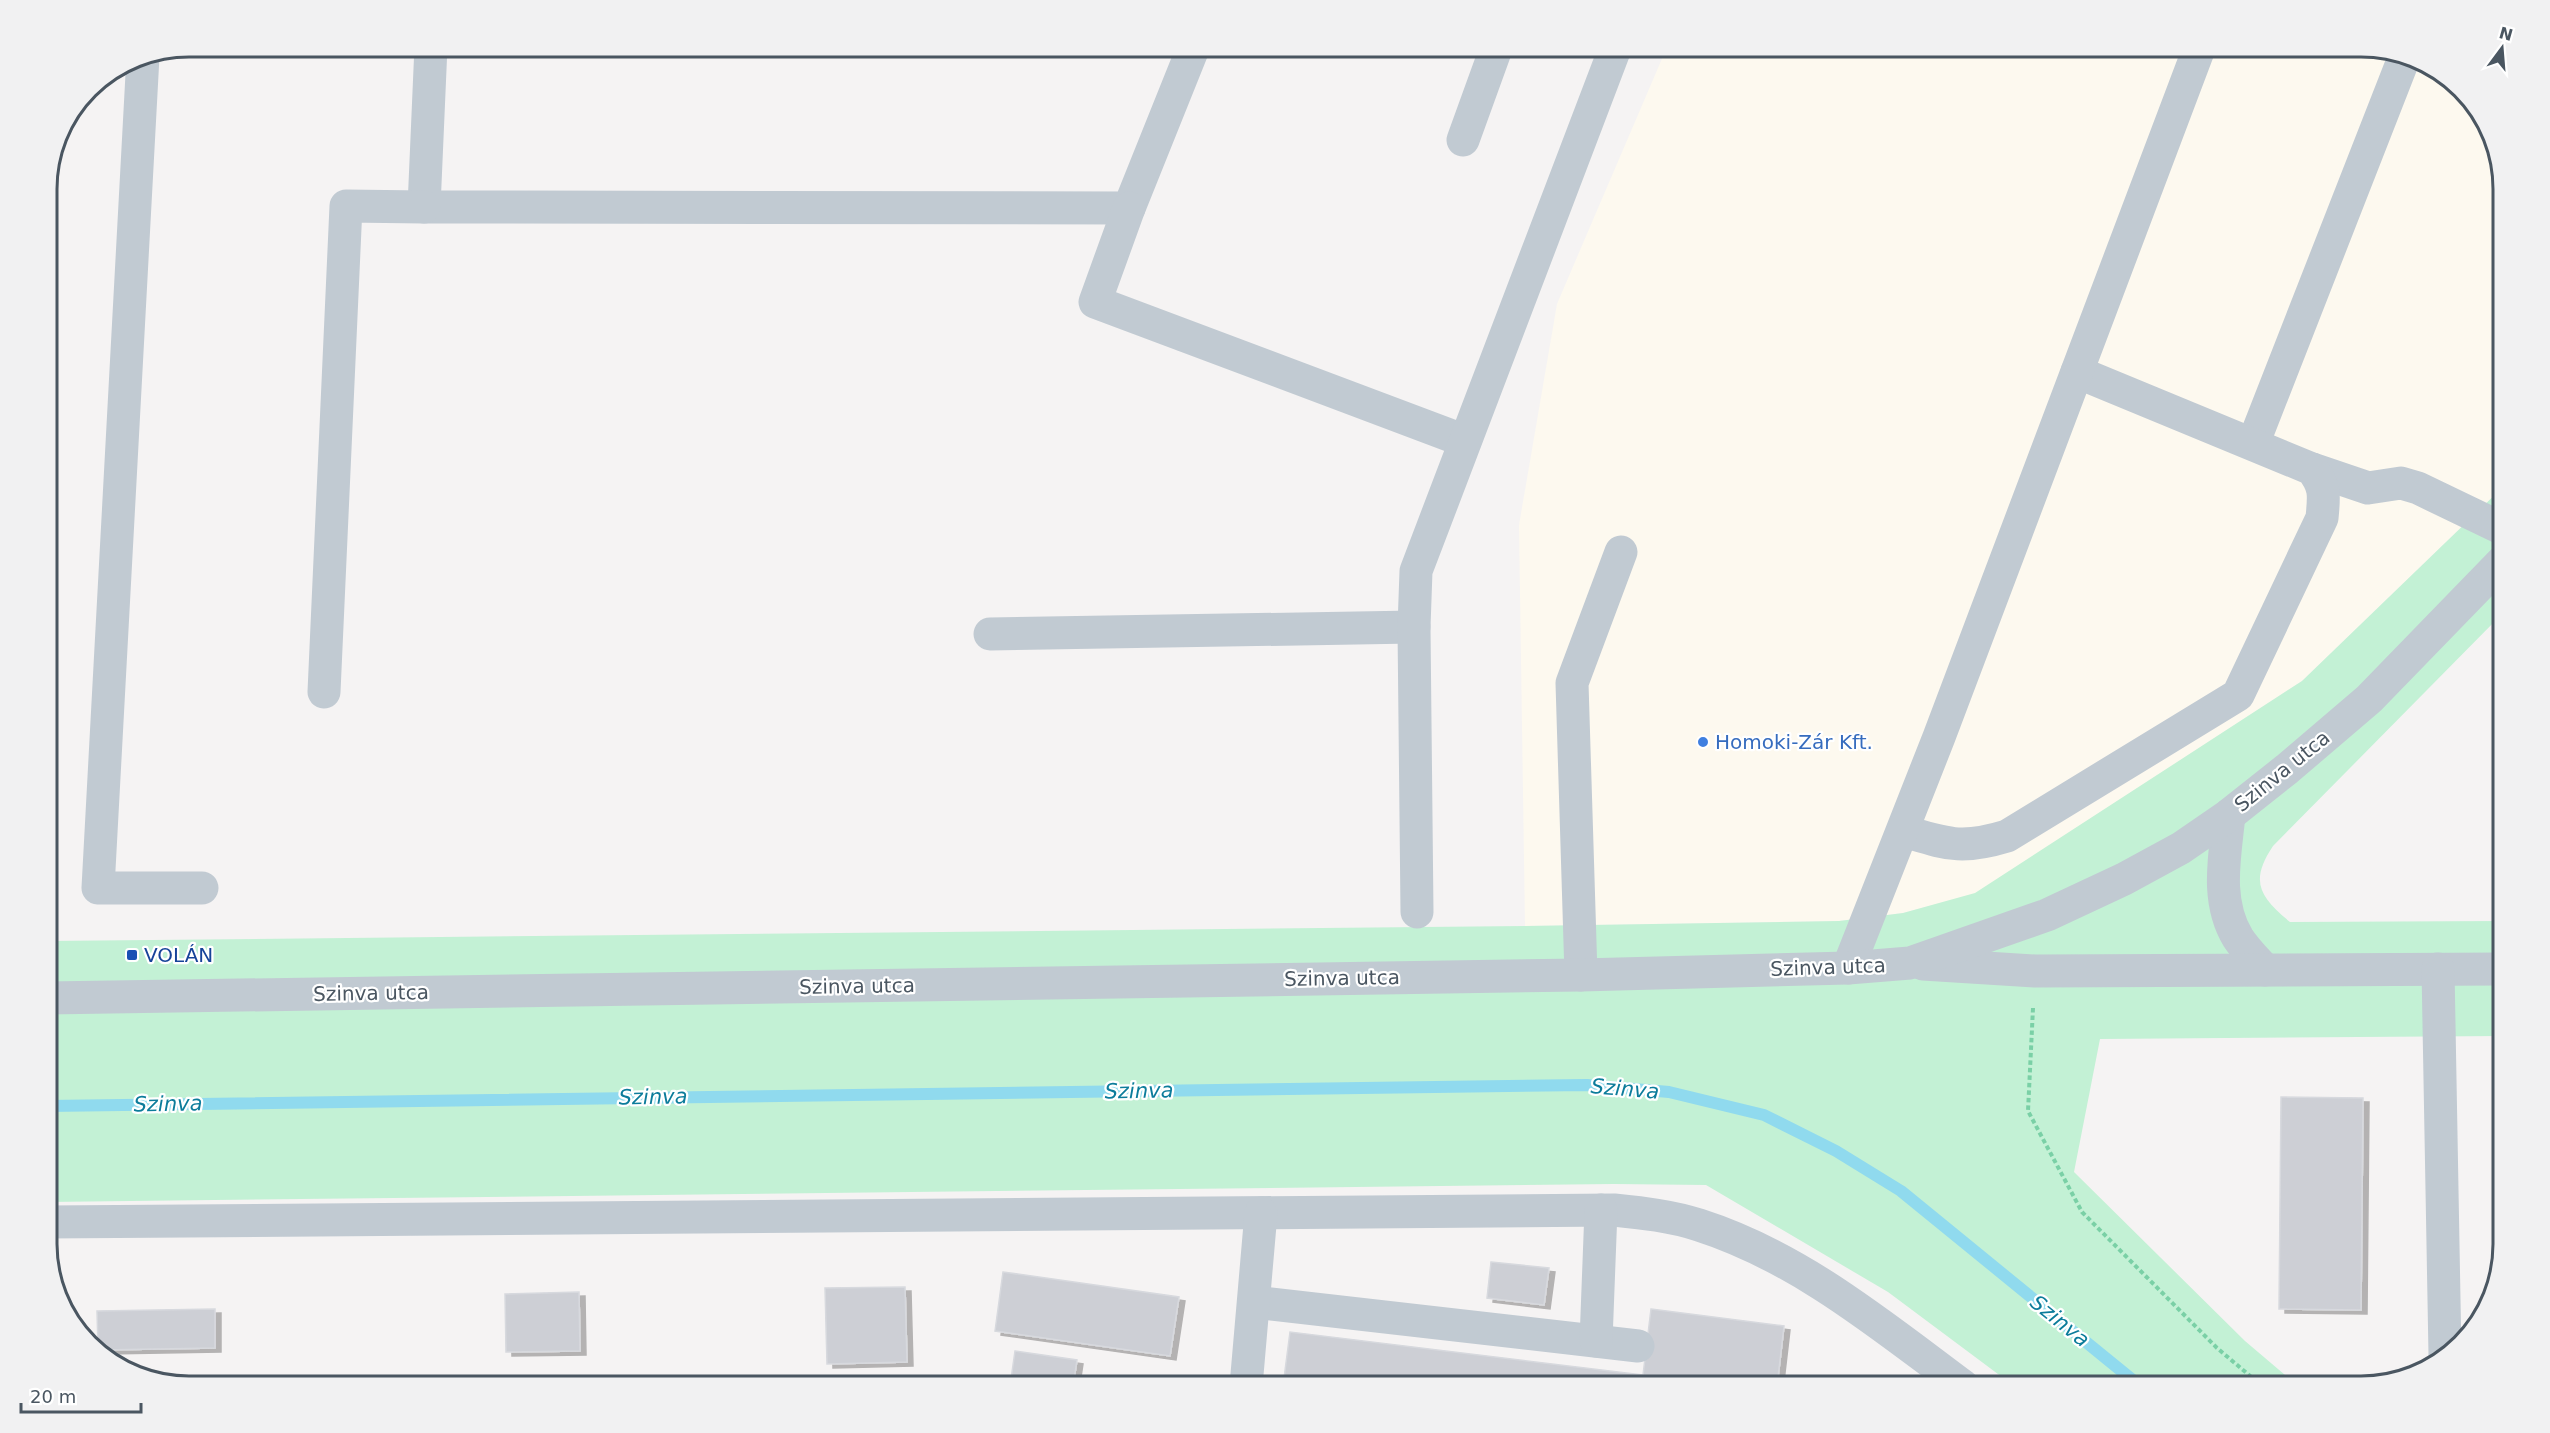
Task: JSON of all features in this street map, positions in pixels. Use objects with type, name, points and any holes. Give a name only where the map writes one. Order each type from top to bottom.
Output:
[{"type":"street","points":[[424,207],[431,57]]},
{"type":"street","points":[[1190,57],[1129,208],[1095,302],[1465,441]]},
{"type":"street","points":[[1463,140],[1493,57]]},
{"type":"street","points":[[1418,912],[1414,627],[1416,571],[1612,57]]},
{"type":"street","points":[[1848,968],[1903,831],[2196,57]]},
{"type":"street","points":[[2253,444],[2402,63]]},
{"type":"street","points":[[142,65],[98,888],[202,888]]},
{"type":"street","points":[[324,692],[346,206],[1129,208]]},
{"type":"street","points":[[2077,372],[2312,469],[2368,488],[2401,483],[2418,488],[2493,524]]},
{"type":"street","points":[[1903,831],[1950,844],[1978,845],[2007,836],[2238,695],[2322,518],[2324,496],[2322,481],[2312,469]]},
{"type":"street","points":[[1581,975],[1572,683],[1621,552]]},
{"type":"street","name":"Szinva utca","points":[[57,998],[1581,975],[1848,968],[1910,963],[2047,915],[2181,848],[2287,769],[2368,699],[2493,571]]},
{"type":"street","points":[[990,634],[1414,627]]},
{"type":"street","points":[[2229,814],[2222,884],[2227,914],[2238,938],[2265,970]]},
{"type":"street","points":[[1910,963],[2035,972],[2493,969]]},
{"type":"street","points":[[2438,969],[2445,1345]]},
{"type":"street","points":[[1596,1341],[1608,1210]]},
{"type":"street","points":[[57,1222],[1608,1210],[1657,1215],[1700,1225],[1780,1261],[1843,1297],[1950,1376]]},
{"type":"street","points":[[1247,1376],[1261,1213]]},
{"type":"street","points":[[1254,1302],[1638,1346]]},
{"type":"path","points":[[2035,972],[2028,1111],[2082,1212],[2217,1348],[2250,1376]]},
{"type":"shaded area","points":[[1663,57],[2361,57],[2395,61],[2427,75],[2441,84],[2460,102],[2479,131],[2490,163],[2493,180],[2493,497],[2302,681],[1975,894],[1903,913],[1839,921],[1525,926],[1519,525],[1557,304]]},
{"type":"green space","points":[[2493,497],[2493,623],[2273,846],[2261,870],[2260,879],[2261,888],[2271,905],[2290,922],[2493,921],[2493,1036],[2100,1039],[2074,1172],[2245,1341],[2286,1376],[2001,1376],[1888,1292],[1706,1185],[1614,1184],[57,1202],[57,941],[1839,921],[1903,913],[1975,893],[2302,681]]},
{"type":"building","points":[[2281,1097],[2363,1098],[2361,1310],[2279,1309]]},
{"type":"building","points":[[1491,1262],[1549,1268],[1544,1305],[1487,1298]]},
{"type":"building","points":[[1003,1272],[1179,1297],[1170,1356],[995,1331]]},
{"type":"building","points":[[905,1287],[907,1362],[827,1364],[825,1288]]},
{"type":"building","points":[[579,1292],[580,1351],[506,1352],[505,1294]]},
{"type":"building","points":[[215,1309],[215,1348],[110,1350],[98,1339],[97,1311]]},
{"type":"building","points":[[1651,1309],[1784,1326],[1778,1376],[1284,1376],[1290,1332],[1643,1375]]},
{"type":"building","points":[[1015,1351],[1077,1360],[1075,1376],[1011,1376]]},
{"type":"waterway","name":"Szinva","points":[[57,1106],[1587,1085],[1669,1092],[1764,1115],[1836,1151],[1901,1191],[2128,1376]]},
{"type":"place","name":"Homoki-Zár Kft.","points":[[1703,742]]},
{"type":"place","name":"VOLÁN","points":[[132,955]]}]
